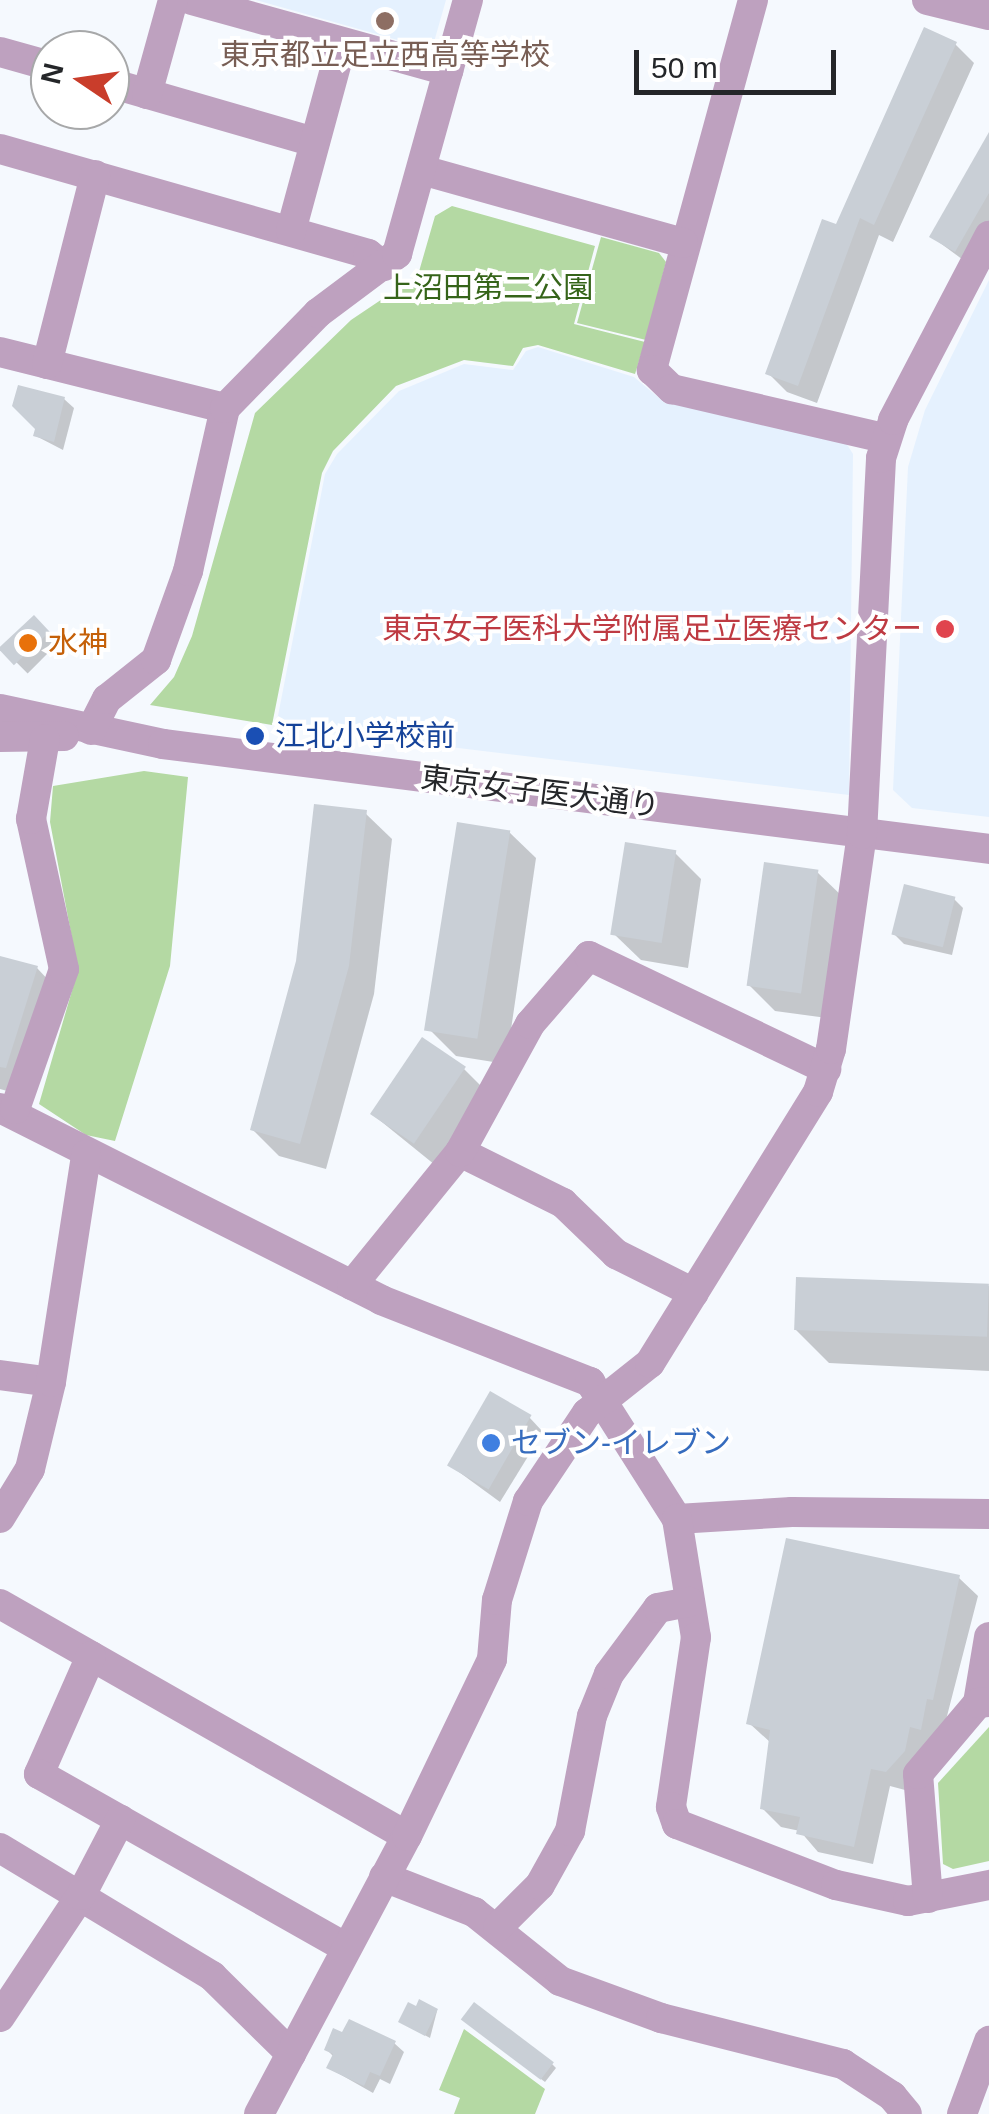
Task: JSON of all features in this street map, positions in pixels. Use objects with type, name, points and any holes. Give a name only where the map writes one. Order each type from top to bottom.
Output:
[{"type":"street","points":[[147,94],[172,0]]},
{"type":"street","points":[[192,0],[448,72]]},
{"type":"street","points":[[91,730],[107,700],[156,660],[188,571],[225,408],[318,313],[398,254],[468,0]]},
{"type":"street","points":[[753,0],[652,370],[672,389],[885,438]]},
{"type":"street","points":[[927,0],[989,15]]},
{"type":"street","points":[[291,231],[342,42]]},
{"type":"street","points":[[0,52],[30,60]]},
{"type":"street","points":[[130,89],[315,142]]},
{"type":"street","points":[[0,149],[368,254],[384,266]]},
{"type":"street","points":[[422,170],[684,242]]},
{"type":"street","points":[[47,364],[95,176]]},
{"type":"street","points":[[259,2114],[407,1836],[492,1659],[497,1600],[528,1501],[604,1398],[650,1363],[802,1122],[826,1069],[862,834],[885,438],[989,236]]},
{"type":"street","points":[[0,352],[225,408]]},
{"type":"street","name":"東京女子医大通り","points":[[0,709],[91,730],[989,849]]},
{"type":"street","name":"東京女子医大通り","points":[[0,738],[46,740],[91,730]]},
{"type":"street","points":[[46,740],[31,819],[64,969],[7,1108],[86,1154],[120,1163],[352,1284],[590,1382],[604,1398],[677,1519],[696,1638],[671,1807],[678,1824],[836,1885],[908,1901],[989,1884]]},
{"type":"street","points":[[352,1284],[460,1152],[530,1024],[590,956],[826,1069]]},
{"type":"street","points":[[460,1152],[563,1202],[616,1254],[694,1294]]},
{"type":"street","points":[[0,1518],[30,1470],[51,1382],[86,1154]]},
{"type":"street","points":[[0,1375],[51,1382]]},
{"type":"street","points":[[677,1519],[792,1512],[989,1514]]},
{"type":"street","points":[[498,1927],[540,1884],[570,1831],[592,1716],[610,1674],[658,1608],[690,1602]]},
{"type":"street","points":[[0,1604],[407,1836]]},
{"type":"street","points":[[928,1898],[918,1774],[983,1702],[989,1638]]},
{"type":"street","points":[[91,1656],[39,1774],[346,1948]]},
{"type":"street","points":[[0,2017],[80,1895],[120,1820]]},
{"type":"street","points":[[0,1848],[212,1976],[291,2054]]},
{"type":"street","points":[[384,1876],[498,1927],[510,1946],[560,1981],[661,2018],[843,2064],[892,2096],[907,2114]]},
{"type":"street","points":[[962,2114],[989,2041]]},
{"type":"shaded area","name":"東京都立足立西高等学校","points":[[256,0],[446,0],[434,42],[426,48]]},
{"type":"shaded area","name":"東京女子医科大学附属足立医療センター","points":[[989,280],[989,817],[912,808],[893,790],[908,467],[925,410]]},
{"type":"shaded area","points":[[538,347],[634,377],[665,403],[770,421],[846,443],[853,454],[849,795],[276,726],[325,474],[337,454],[399,391],[464,364],[513,370],[526,351]]},
{"type":"green space","name":"上沼田第二公園","points":[[452,206],[595,246],[574,324],[645,342],[635,374],[538,345],[523,348],[513,366],[464,360],[396,386],[333,451],[322,473],[272,725],[150,705],[174,677],[192,636],[255,413],[351,320],[418,275],[435,216]]},
{"type":"green space","points":[[601,237],[659,253],[666,262],[646,340],[577,323]]},
{"type":"green space","points":[[144,771],[188,777],[170,966],[115,1141],[86,1135],[39,1104],[78,970],[50,822],[53,786]]},
{"type":"green space","points":[[989,1727],[989,1861],[953,1869],[943,1864],[938,1783]]},
{"type":"green space","points":[[464,2029],[545,2089],[535,2114],[454,2114],[460,2098],[439,2090]]},
{"type":"building","points":[[924,27],[957,42],[874,225],[860,218],[798,386],[765,374],[822,219],[836,224]]},
{"type":"building","points":[[989,132],[989,193],[955,252],[929,237]]},
{"type":"building","points":[[18,385],[65,397],[54,442],[33,436],[35,429],[12,406]]},
{"type":"building","points":[[34,615],[50,632],[14,665],[0,647]]},
{"type":"building","points":[[314,804],[367,810],[349,966],[300,1144],[250,1130],[296,961]]},
{"type":"building","points":[[457,822],[510,830],[477,1039],[424,1030]]},
{"type":"building","points":[[625,842],[676,850],[662,943],[610,935]]},
{"type":"building","points":[[764,862],[818,870],[801,993],[747,986]]},
{"type":"building","points":[[904,884],[955,897],[943,947],[891,934]]},
{"type":"building","points":[[0,956],[38,966],[6,1068],[0,1067]]},
{"type":"building","points":[[422,1037],[466,1067],[414,1144],[370,1114]]},
{"type":"building","points":[[796,1277],[989,1284],[987,1337],[794,1330]]},
{"type":"building","points":[[490,1391],[532,1415],[489,1489],[447,1465]]},
{"type":"building","points":[[786,1538],[960,1575],[933,1700],[927,1699],[921,1730],[910,1727],[905,1751],[886,1772],[871,1769],[854,1847],[796,1834],[800,1817],[760,1809],[770,1730],[746,1724]]},
{"type":"building","points":[[419,1999],[438,2009],[425,2036],[398,2022],[408,2002],[416,2006]]},
{"type":"building","points":[[474,2002],[554,2062],[541,2080],[461,2020]]},
{"type":"building","points":[[349,2019],[396,2041],[380,2076],[370,2072],[364,2086],[326,2068],[333,2054],[324,2050],[333,2028],[342,2032]]},
{"type":"place","name":"東京都立足立西高等学校","points":[[385,21]]},
{"type":"place","name":"東京女子医科大学附属足立医療センター","points":[[945,629]]},
{"type":"place","name":"水神","points":[[28,643]]},
{"type":"place","name":"江北小学校前","points":[[255,736]]},
{"type":"place","name":"セブン-イレブン","points":[[491,1443]]}]
